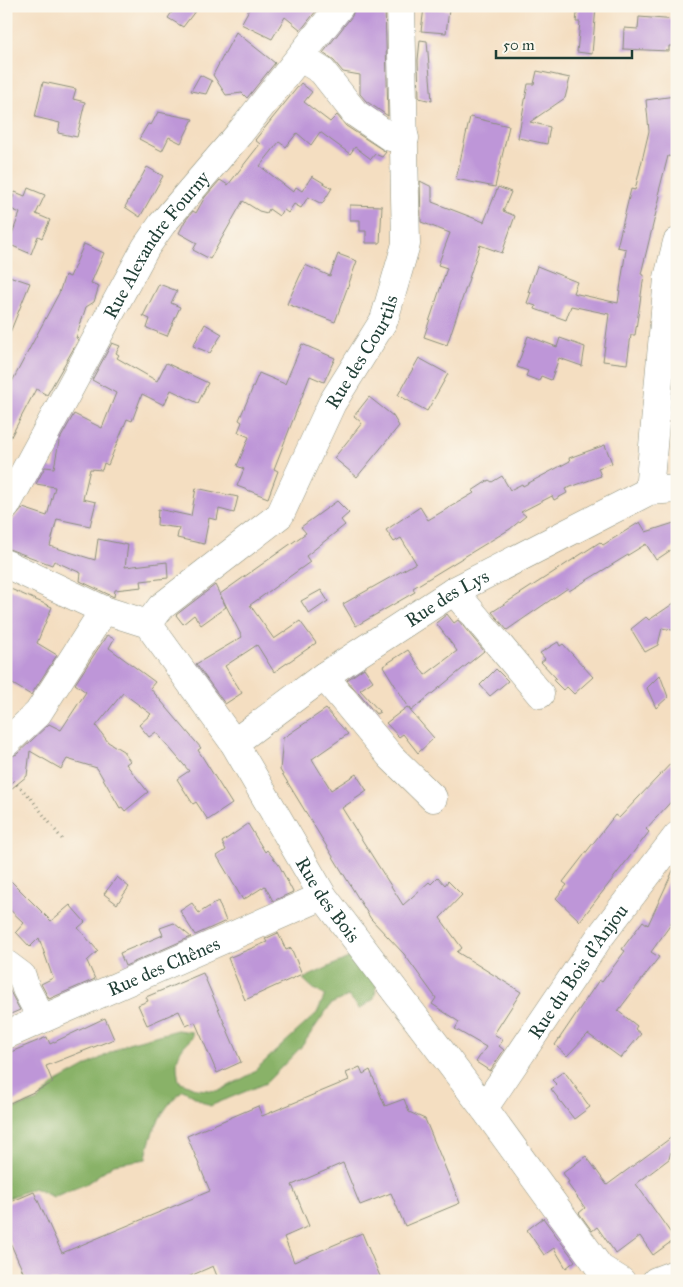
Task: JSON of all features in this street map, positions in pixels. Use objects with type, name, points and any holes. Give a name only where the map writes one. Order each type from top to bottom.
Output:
[{"type":"street","name":"Rue des Courtils","points":[[148,624],[161,607],[280,515],[332,402],[384,320],[406,244],[401,6]]},
{"type":"street","name":"Rue Alexandre Fourny","points":[[9,493],[146,246],[162,224],[301,58],[336,7]]},
{"type":"street","points":[[301,58],[322,71],[355,113],[390,137],[405,138]]},
{"type":"street","points":[[649,490],[668,278],[677,242]]},
{"type":"street","name":"Rue des Lys","points":[[234,743],[324,676],[454,591],[649,490],[677,489]]},
{"type":"street","points":[[6,564],[104,610],[148,624]]},
{"type":"street","points":[[454,591],[540,694]]},
{"type":"street","points":[[6,744],[38,713],[104,610]]},
{"type":"street","name":"Rue des Bois","points":[[148,624],[234,743],[323,896],[484,1108],[600,1268],[621,1281]]},
{"type":"street","points":[[324,676],[391,757],[433,798]]},
{"type":"street","name":"Rue du Bois d'Anjou","points":[[484,1108],[599,938],[677,836]]},
{"type":"street","name":"Rue des Chênes","points":[[6,1035],[323,896]]},
{"type":"street","points":[[6,964],[22,976],[26,989],[42,1019]]},
{"type":"street","points":[[656,1281],[677,1273]]},
{"type":"path","points":[[6,774],[30,797],[62,838]]},
{"type":"green space","points":[[348,958],[367,965],[377,983],[374,999],[359,1009],[348,996],[331,1004],[302,1046],[266,1083],[210,1106],[183,1090],[169,1104],[158,1121],[150,1140],[146,1159],[114,1164],[86,1184],[53,1197],[34,1188],[6,1199],[6,1111],[37,1101],[57,1082],[128,1043],[177,1030],[192,1032],[192,1038],[178,1057],[179,1081],[197,1089],[219,1091],[251,1074],[317,1013],[325,995],[315,990],[303,979]]},
{"type":"building","points":[[176,6],[199,6],[183,27],[168,18]]},
{"type":"building","points":[[251,6],[320,6],[301,30],[285,17],[272,39],[241,24]]},
{"type":"building","points":[[355,6],[385,6],[388,116],[366,101],[360,94],[360,75],[343,72],[334,61],[323,53],[352,16]]},
{"type":"building","points":[[578,6],[596,7],[592,54],[577,52],[580,22],[576,22]]},
{"type":"building","points":[[424,8],[449,10],[446,33],[421,31]]},
{"type":"building","points":[[639,17],[677,20],[677,46],[669,46],[669,51],[623,49],[624,28],[638,29]]},
{"type":"building","points":[[236,32],[275,63],[247,98],[242,93],[226,95],[213,75]]},
{"type":"building","points":[[420,40],[427,41],[432,101],[419,98],[418,60]]},
{"type":"building","points":[[537,71],[570,78],[565,98],[530,122],[550,127],[547,144],[518,138],[528,84],[534,84]]},
{"type":"building","points":[[200,75],[212,81],[206,94],[191,91]]},
{"type":"building","points":[[43,82],[76,89],[73,99],[85,102],[77,137],[58,133],[60,123],[35,117]]},
{"type":"building","points":[[301,83],[312,92],[304,102],[330,122],[337,115],[346,126],[386,152],[382,157],[375,154],[371,159],[355,147],[350,154],[320,132],[311,145],[297,133],[286,147],[279,142],[260,166],[293,192],[296,187],[302,191],[312,176],[332,188],[322,204],[308,197],[301,208],[294,204],[288,213],[283,209],[279,216],[269,209],[267,213],[259,211],[243,201],[210,259],[193,250],[197,243],[179,233],[185,221],[193,211],[196,213],[205,197],[220,180],[228,185],[260,144],[255,140]]},
{"type":"building","points":[[675,96],[677,141],[673,157],[668,156],[658,195],[660,196],[641,274],[644,275],[635,335],[631,335],[627,364],[603,361],[609,314],[571,306],[566,320],[535,309],[536,306],[527,303],[531,292],[528,292],[537,266],[577,282],[573,293],[618,303],[626,249],[617,247],[631,189],[635,190],[649,131],[646,100]]},
{"type":"building","points":[[158,112],[193,119],[181,143],[169,137],[162,151],[139,139],[148,124],[151,125]]},
{"type":"building","points":[[470,117],[509,126],[495,187],[456,179]]},
{"type":"building","points":[[147,167],[163,176],[140,217],[125,207]]},
{"type":"building","points":[[420,181],[432,187],[432,202],[484,222],[498,187],[511,192],[503,211],[515,216],[502,253],[480,245],[447,345],[424,337],[447,268],[438,265],[450,233],[421,222]]},
{"type":"building","points":[[28,188],[45,195],[36,214],[50,220],[42,238],[38,236],[31,254],[8,244],[20,213],[9,208],[15,192],[25,196]]},
{"type":"building","points":[[350,205],[382,206],[380,243],[366,243],[366,231],[360,231],[360,220],[350,220]]},
{"type":"building","points":[[84,244],[104,253],[91,283],[99,286],[94,302],[86,307],[76,338],[79,339],[47,395],[36,389],[6,446],[6,393],[59,293],[65,275],[70,277]]},
{"type":"building","points":[[338,254],[357,261],[335,322],[287,304],[305,265],[330,276]]},
{"type":"building","points":[[6,275],[30,283],[7,340],[6,340]]},
{"type":"building","points":[[159,284],[177,291],[171,303],[180,307],[167,336],[147,328],[150,319],[143,316]]},
{"type":"building","points":[[205,324],[222,334],[210,353],[193,346]]},
{"type":"building","points":[[528,336],[557,347],[560,338],[585,347],[582,366],[559,358],[551,380],[541,376],[539,381],[526,376],[528,371],[517,367]]},
{"type":"building","points":[[112,343],[120,346],[116,353],[119,355],[117,358],[157,381],[166,363],[208,383],[198,403],[171,390],[164,405],[142,394],[132,421],[127,419],[108,465],[104,463],[102,470],[90,469],[83,499],[96,502],[90,526],[57,519],[50,546],[95,560],[98,539],[128,545],[125,567],[167,562],[168,578],[141,581],[142,587],[115,590],[114,597],[80,581],[81,573],[54,561],[52,565],[6,548],[6,528],[23,508],[47,516],[55,487],[36,484],[45,467],[54,468],[59,441],[74,414],[102,428],[116,393],[92,380]]},
{"type":"building","points":[[302,344],[335,358],[324,382],[310,376],[274,469],[278,471],[268,498],[237,486],[244,469],[237,466],[249,437],[238,432],[242,422],[239,420],[259,373],[285,384]]},
{"type":"building","points":[[419,358],[448,374],[427,411],[398,395]]},
{"type":"building","points":[[369,397],[393,416],[399,426],[357,477],[334,458],[362,423],[354,416]]},
{"type":"building","points":[[605,445],[612,463],[598,468],[601,476],[565,489],[567,493],[554,500],[552,496],[521,512],[526,516],[510,529],[413,588],[415,592],[356,626],[343,604],[416,563],[401,538],[394,542],[386,530],[420,507],[428,520],[474,493],[472,491],[489,480],[492,482],[502,476],[510,490],[522,484],[523,486],[570,461],[569,458]]},
{"type":"building","points":[[196,488],[238,497],[234,513],[219,509],[217,520],[209,518],[204,544],[177,538],[179,528],[157,525],[158,509],[191,516]]},
{"type":"building","points":[[337,501],[349,513],[341,520],[345,525],[306,556],[310,562],[250,605],[274,639],[300,621],[316,643],[274,672],[257,645],[225,666],[242,693],[225,704],[196,664],[242,637],[220,594],[306,533],[301,527]]},
{"type":"building","points":[[640,522],[646,532],[677,522],[677,546],[656,560],[646,544],[569,591],[568,588],[507,630],[492,612],[600,542],[603,545]]},
{"type":"building","points":[[215,585],[226,607],[201,625],[194,615],[183,624],[176,615]]},
{"type":"building","points":[[6,587],[52,607],[37,643],[57,655],[31,695],[6,680]]},
{"type":"building","points":[[321,590],[328,601],[309,614],[301,601]]},
{"type":"building","points":[[677,601],[677,631],[662,628],[658,645],[645,652],[631,629],[646,617],[649,620]]},
{"type":"building","points":[[447,614],[454,623],[458,620],[484,651],[411,711],[383,666],[408,650],[425,675],[457,651],[436,623]]},
{"type":"building","points":[[107,635],[114,639],[109,648],[155,682],[150,688],[201,748],[198,750],[232,804],[208,820],[196,802],[193,804],[177,779],[189,771],[156,732],[149,737],[139,725],[151,714],[123,693],[96,726],[108,742],[123,751],[130,761],[126,764],[148,792],[125,811],[122,807],[120,808],[97,768],[67,759],[61,769],[30,751],[27,776],[6,793],[6,758],[17,754],[49,724],[61,730],[86,692],[75,684]]},
{"type":"building","points":[[558,642],[560,646],[563,644],[593,677],[574,694],[567,687],[563,690],[553,680],[556,678],[541,662],[545,659],[540,653]]},
{"type":"building","points":[[364,668],[373,681],[360,690],[380,712],[376,714],[347,680]]},
{"type":"building","points":[[496,669],[508,681],[490,696],[480,685]]},
{"type":"building","points":[[660,675],[668,697],[656,708],[647,688]]},
{"type":"building","points":[[407,707],[434,738],[418,753],[403,734],[399,737],[386,723]]},
{"type":"building","points":[[326,709],[348,734],[312,759],[331,790],[356,774],[367,791],[342,808],[403,905],[429,882],[431,884],[438,877],[445,885],[448,881],[462,895],[440,918],[462,948],[457,952],[521,992],[494,1034],[503,1040],[499,1046],[504,1050],[490,1071],[476,1062],[486,1047],[455,1029],[459,1022],[432,1004],[436,998],[404,954],[371,919],[280,770],[283,738]]},
{"type":"building","points":[[677,757],[677,795],[646,829],[649,832],[580,921],[556,898],[567,885],[563,882],[615,815],[619,818]]},
{"type":"building","points":[[248,824],[265,852],[267,850],[279,865],[293,892],[273,901],[265,886],[243,900],[217,856],[226,850],[222,842]]},
{"type":"building","points":[[677,862],[677,909],[669,927],[651,952],[659,957],[618,1011],[637,1026],[635,1029],[641,1034],[621,1058],[588,1034],[567,1056],[555,1045],[599,980],[602,982],[625,951],[622,949],[643,921],[648,925]]},
{"type":"building","points":[[6,876],[51,921],[70,905],[85,922],[78,928],[98,951],[87,961],[95,979],[49,999],[41,984],[53,978],[39,938],[30,947],[16,932],[24,923],[6,906]]},
{"type":"building","points":[[117,877],[129,887],[117,904],[104,894]]},
{"type":"building","points":[[218,901],[226,921],[195,935],[180,911],[192,903],[199,913]]},
{"type":"building","points":[[174,923],[191,937],[125,966],[120,953],[163,935],[160,928]]},
{"type":"building","points":[[278,933],[286,950],[291,948],[302,974],[245,1000],[228,958],[267,942],[265,939]]},
{"type":"building","points":[[203,973],[241,1062],[217,1073],[195,1022],[186,1026],[179,1011],[147,1025],[138,1005],[148,1001],[146,997]]},
{"type":"building","points":[[6,984],[20,1010],[6,1016]]},
{"type":"building","points":[[105,1018],[114,1039],[46,1066],[53,1083],[10,1103],[6,1094],[6,1054],[47,1037],[50,1044]]},
{"type":"building","points":[[360,1067],[363,1074],[370,1070],[385,1106],[404,1099],[409,1112],[425,1119],[460,1203],[405,1226],[391,1193],[360,1205],[343,1163],[292,1185],[309,1226],[284,1237],[294,1262],[362,1233],[382,1281],[219,1281],[213,1266],[179,1281],[27,1281],[6,1233],[6,1204],[34,1192],[62,1253],[210,1191],[187,1136],[258,1106],[262,1116],[349,1080],[346,1073]]},
{"type":"building","points":[[564,1071],[590,1107],[574,1119],[551,1089],[557,1085],[552,1080]]},
{"type":"building","points":[[676,1134],[669,1159],[636,1184],[675,1239],[653,1255],[640,1236],[616,1254],[597,1227],[592,1231],[579,1213],[585,1208],[567,1183],[569,1182],[563,1173],[586,1156],[607,1185]]},
{"type":"building","points":[[543,1218],[575,1261],[566,1268],[554,1248],[544,1255],[527,1230]]}]
